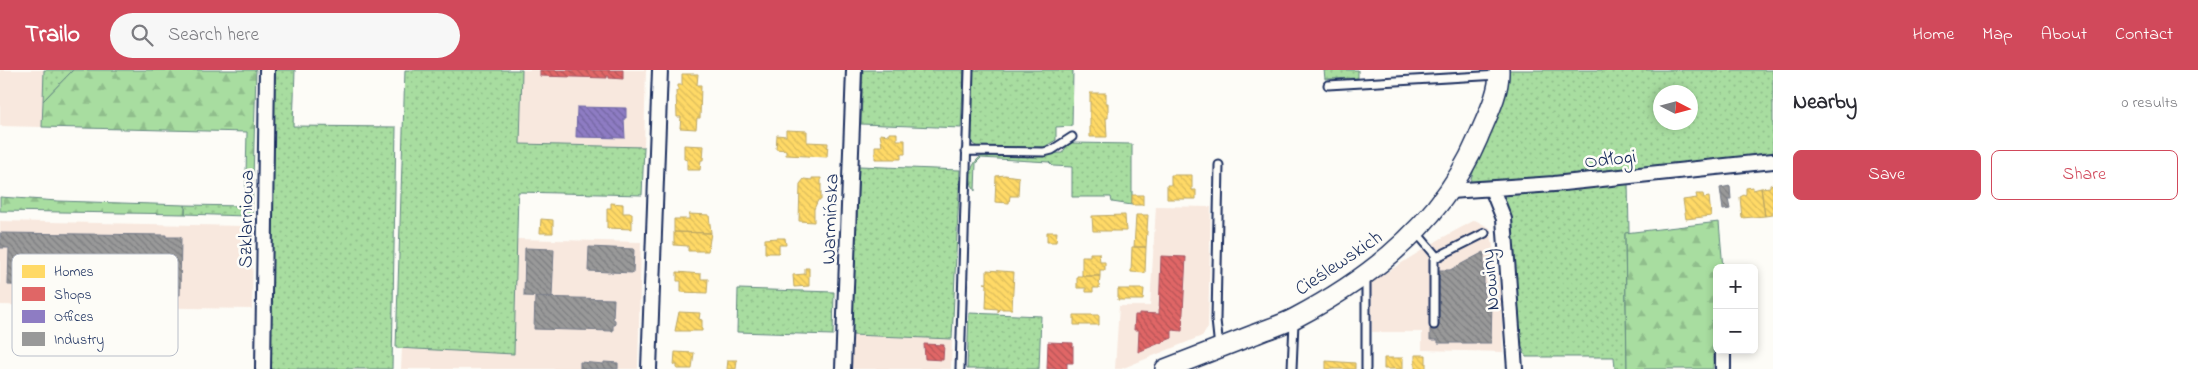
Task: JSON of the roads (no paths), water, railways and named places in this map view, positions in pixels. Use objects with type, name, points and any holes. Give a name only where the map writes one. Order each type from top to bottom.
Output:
[{"type":"street","name":"Szklarniowa","points":[[263,369],[267,70]]},
{"type":"street","points":[[649,369],[660,70]]},
{"type":"street","name":"Warmińska","points":[[843,369],[854,70]]},
{"type":"street","name":"Cieślewskich","points":[[1165,369],[1294,319],[1335,295],[1382,263],[1416,232],[1450,191],[1474,148],[1492,104],[1499,73]]},
{"type":"street","name":"Odłogi","points":[[1450,191],[1492,189],[1773,161]]},
{"type":"street","name":"Nowiny","points":[[1492,189],[1504,219],[1515,369]]},
{"type":"street","points":[[1723,354],[1723,369]]},
{"type":"lane","points":[[960,369],[969,70]]},
{"type":"lane","points":[[1328,84],[1499,73]]},
{"type":"lane","points":[[966,151],[1044,152],[1052,150],[1072,138]]},
{"type":"lane","points":[[1219,165],[1216,320],[1219,348]]},
{"type":"lane","points":[[1416,232],[1437,257]]},
{"type":"lane","points":[[1434,325],[1434,259],[1485,233]]},
{"type":"lane","points":[[1366,274],[1366,369]]},
{"type":"lane","points":[[1292,369],[1294,319]]}]
